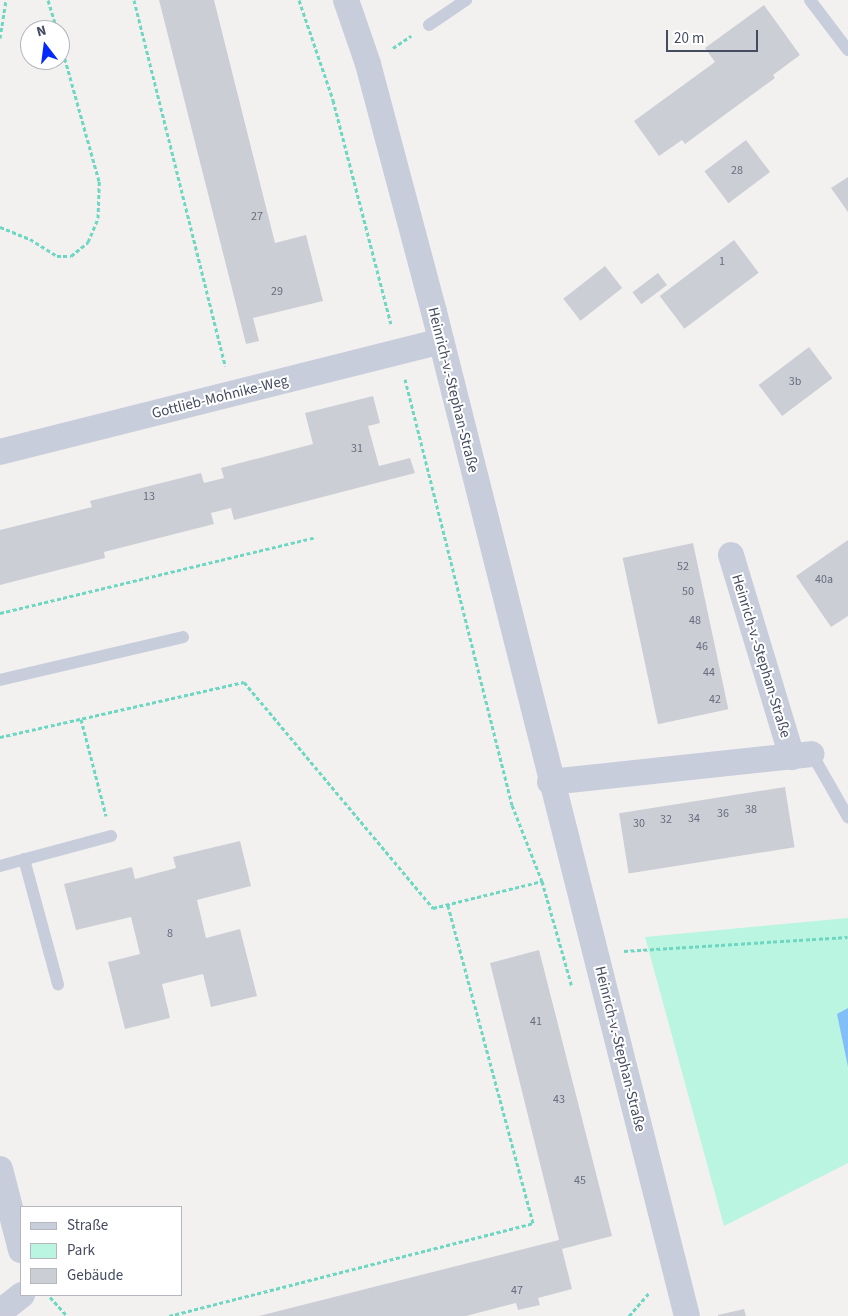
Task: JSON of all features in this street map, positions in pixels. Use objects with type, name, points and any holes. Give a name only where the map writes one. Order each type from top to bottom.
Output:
[{"type":"street","name":"Heinrich-v.-Stephan-Straße","points":[[346,0],[368,64],[441,340],[550,782],[596,953],[687,1316]]},
{"type":"street","name":"Gottlieb-Mohnike-Weg","points":[[0,452],[441,340]]},
{"type":"street","name":"Heinrich-v.-Stephan-Straße","points":[[550,782],[802,756],[731,555]]},
{"type":"street","points":[[0,1169],[5,1213],[20,1248]]},
{"type":"street","points":[[0,1312],[21,1296]]},
{"type":"lane","points":[[429,25],[466,0]]},
{"type":"lane","points":[[810,0],[848,50]]},
{"type":"lane","points":[[0,680],[183,638]]},
{"type":"lane","points":[[802,756],[848,817]]},
{"type":"lane","points":[[0,866],[111,836]]},
{"type":"lane","points":[[24,859],[58,984]]},
{"type":"path","points":[[0,38],[6,0]]},
{"type":"path","points":[[48,0],[54,20]]},
{"type":"path","points":[[134,0],[232,394]]},
{"type":"path","points":[[299,0],[334,100],[512,805],[542,881],[574,994]]},
{"type":"path","points":[[368,64],[429,25]]},
{"type":"path","points":[[0,227],[30,239],[57,256],[71,256],[88,242],[98,218],[99,181],[68,70]]},
{"type":"path","points":[[0,613],[316,537]]},
{"type":"path","points":[[0,737],[244,682],[433,908],[574,873]]},
{"type":"path","points":[[81,719],[111,836]]},
{"type":"path","points":[[169,1316],[533,1223],[448,905]]},
{"type":"path","points":[[596,953],[848,937]]},
{"type":"path","points":[[629,1316],[656,1286]]},
{"type":"path","points":[[49,1296],[67,1316]]},
{"type":"green space","points":[[848,918],[848,1008],[838,1015],[848,1067],[848,1163],[724,1226],[645,937]]},
{"type":"water","points":[[848,1008],[848,1067],[837,1014]]},
{"type":"building","points":[[159,0],[214,0],[275,243],[306,235],[323,301],[253,318],[259,341],[246,344]]},
{"type":"building","points":[[764,5],[800,55],[773,75],[775,78],[685,144],[682,140],[659,156],[634,121],[715,62],[705,48]]},
{"type":"building","points":[[746,140],[770,172],[729,203],[704,171]]},
{"type":"building","points":[[848,177],[848,212],[831,188]]},
{"type":"building","points":[[734,240],[759,273],[684,329],[660,296]]},
{"type":"building","points":[[605,266],[622,288],[580,321],[563,299]]},
{"type":"building","points":[[658,273],[667,285],[641,304],[632,292]]},
{"type":"building","points":[[809,347],[832,378],[782,416],[759,385]]},
{"type":"building","points":[[373,396],[380,423],[368,426],[379,466],[410,458],[415,473],[234,520],[231,508],[211,513],[214,524],[104,552],[105,558],[0,585],[0,530],[92,507],[90,501],[201,473],[204,483],[224,478],[221,468],[313,444],[305,413]]},
{"type":"building","points":[[848,540],[848,616],[831,627],[796,576]]},
{"type":"building","points":[[693,543],[728,709],[658,724],[623,558]]},
{"type":"building","points":[[785,787],[795,847],[629,874],[619,813]]},
{"type":"building","points":[[240,841],[251,886],[197,900],[206,938],[240,929],[257,996],[211,1007],[203,974],[162,984],[170,1018],[125,1029],[108,962],[140,954],[131,917],[76,930],[64,884],[132,867],[135,879],[176,868],[173,857]]},
{"type":"building","points":[[539,950],[612,1236],[562,1249],[572,1289],[538,1298],[540,1305],[518,1310],[516,1303],[466,1316],[259,1316],[559,1240],[490,963]]},
{"type":"building","points":[[744,1309],[746,1316],[718,1316],[718,1315]]}]
